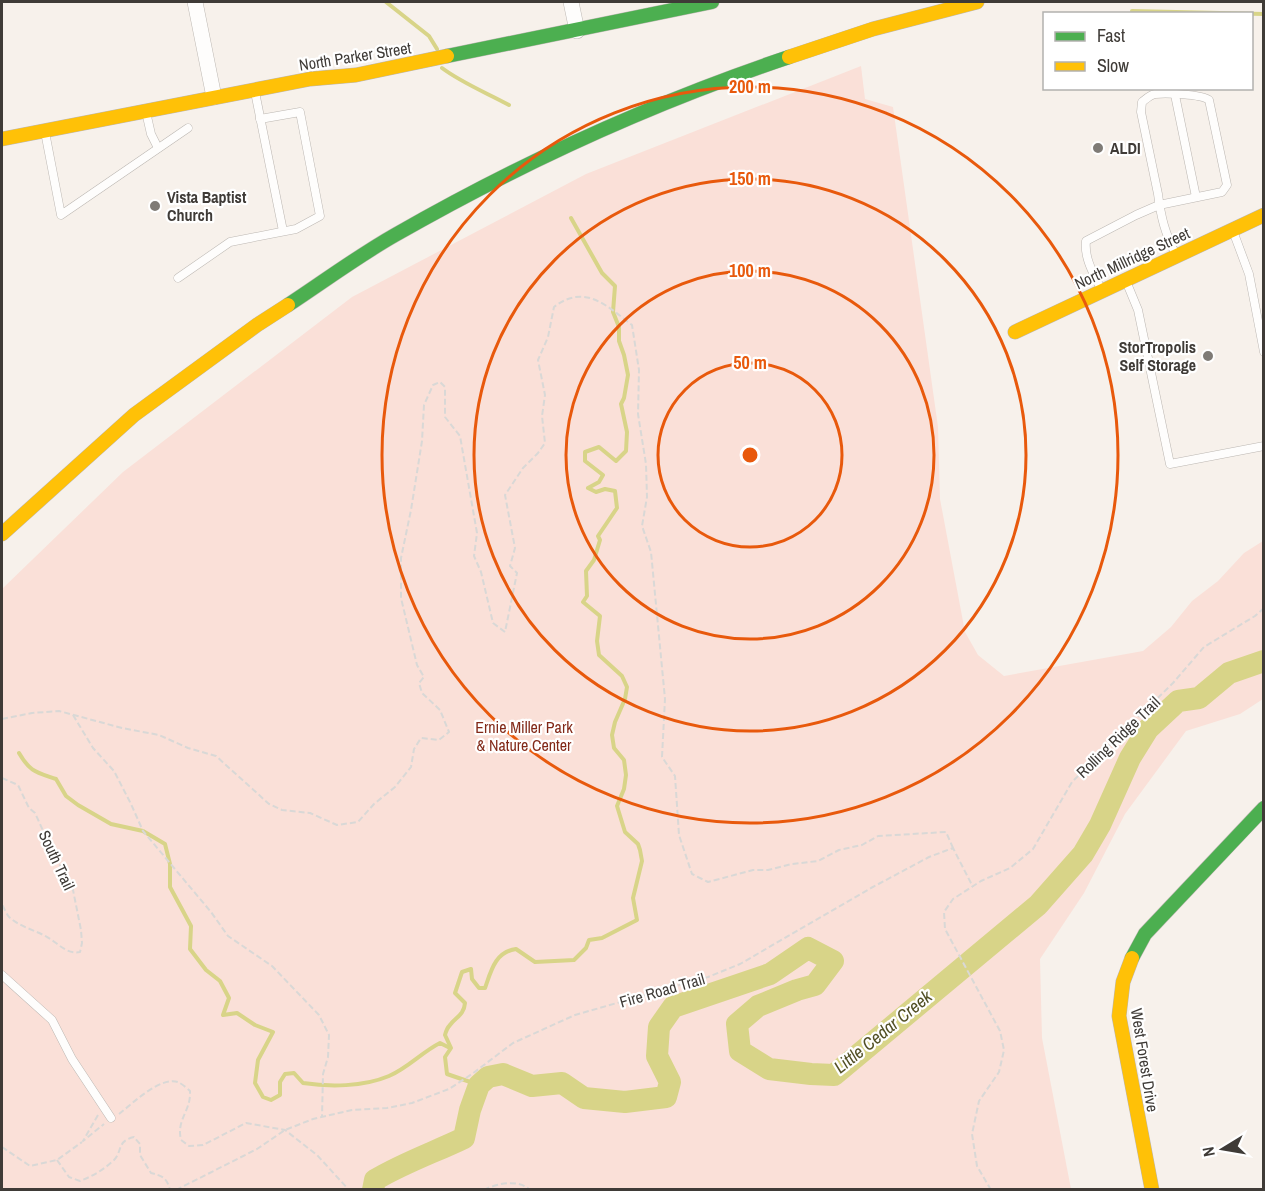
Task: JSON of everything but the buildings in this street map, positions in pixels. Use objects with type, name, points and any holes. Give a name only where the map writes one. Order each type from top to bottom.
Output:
[{"type":"main road","name":"North Parker Street","points":[[2,139],[310,79],[356,75],[712,2]]},
{"type":"main road","points":[[2,534],[134,415],[257,326],[402,231],[555,152],[673,101],[827,43],[977,2]]},
{"type":"main road","name":"North Millridge Street","points":[[1015,332],[1263,215]]},
{"type":"main road","name":"West Forest Drive","points":[[1152,1190],[1119,1016],[1119,994],[1123,977],[1131,956],[1145,934],[1263,808]]},
{"type":"street","points":[[195,2],[214,98]]},
{"type":"street","points":[[571,2],[577,31]]},
{"type":"lane","points":[[254,90],[283,231]]},
{"type":"lane","points":[[1102,290],[1088,262],[1085,250],[1086,241],[1136,214],[1159,205],[1222,192],[1227,182],[1209,100],[1206,97],[1197,96],[1152,94],[1142,102],[1140,107],[1159,205],[1162,222],[1177,256]]},
{"type":"lane","points":[[1175,95],[1196,197]]},
{"type":"lane","points":[[146,111],[151,134],[158,148]]},
{"type":"lane","points":[[178,278],[230,242],[296,229],[320,216],[300,112],[260,119]]},
{"type":"lane","points":[[45,131],[61,215],[188,128]]},
{"type":"lane","points":[[1233,230],[1249,274],[1263,352]]},
{"type":"lane","points":[[1125,280],[1138,310],[1170,464],[1263,446]]},
{"type":"lane","points":[[2,975],[52,1020],[72,1059],[111,1118]]},
{"type":"path","points":[[2,719],[59,711],[122,728],[159,735],[188,748],[216,756],[269,804],[282,810],[310,813],[338,825],[358,822],[394,787],[411,766],[414,748],[422,738],[439,740],[449,732],[440,710],[422,693],[419,683],[424,677],[417,665],[401,598],[401,558],[422,441],[424,405],[433,385],[440,382],[445,387],[445,417],[460,436],[477,533],[474,556],[481,572],[493,623],[505,632],[517,573],[510,566],[515,548],[504,495],[544,443],[542,416],[545,395],[538,360],[548,338],[554,307],[564,299],[581,296],[600,300],[632,325],[639,370],[638,414],[646,464],[647,497],[642,526],[651,552],[665,699],[662,757],[675,776],[679,835],[693,874],[708,882],[753,870],[768,870],[818,861],[839,850],[862,845],[878,836],[946,832],[973,887]]},
{"type":"path","name":"Rolling Ridge Trail","points":[[990,1190],[977,1166],[972,1134],[979,1101],[999,1072],[1004,1050],[1000,1031],[945,929],[944,912],[953,899],[1010,868],[1033,849],[1072,782],[1173,683],[1204,647],[1255,616],[1263,608]]},
{"type":"path","points":[[73,715],[93,748],[114,771],[143,831],[211,912],[228,936],[272,966],[319,1015],[329,1035],[328,1057],[323,1074],[322,1118],[313,1119],[285,1131],[257,1149],[176,1190]]},
{"type":"path","name":"South Trail","points":[[2,778],[18,785],[28,808],[35,813],[47,844],[72,885],[81,930],[81,952],[75,953],[27,929],[9,916],[2,904]]},
{"type":"path","name":"Fire Road Trail","points":[[322,1118],[352,1110],[387,1108],[412,1103],[455,1085],[513,1042],[575,1015],[708,977],[740,964],[871,888],[929,857],[953,848]]},
{"type":"path","points":[[2,1147],[30,1166],[57,1160],[151,1089],[167,1082],[178,1082],[190,1091],[190,1102],[179,1129],[181,1140],[189,1146],[203,1145],[246,1123],[285,1131],[317,1155],[349,1189]]},
{"type":"path","points":[[83,1141],[103,1107]]},
{"type":"path","points":[[57,1160],[69,1177],[80,1181],[98,1173],[115,1159],[119,1146],[126,1139],[134,1137],[140,1144],[140,1155],[151,1173],[163,1176],[171,1190]]},
{"type":"path","points":[[484,1190],[505,1183],[525,1185],[530,1190]]},
{"type":"green space","name":"Ernie Miller Park & Nature Center","points":[[861,66],[865,99],[893,107],[938,427],[940,499],[965,632],[978,655],[1004,676],[1143,651],[1171,627],[1192,601],[1218,581],[1244,553],[1263,541],[1263,699],[1240,714],[1186,731],[1125,814],[1084,893],[1040,959],[1042,1038],[1071,1189],[2,1190],[2,589],[123,472],[352,297],[586,174]]},
{"type":"waterway","points":[[386,2],[429,36],[437,49]]},
{"type":"waterway","points":[[1132,11],[1176,12]]},
{"type":"waterway","points":[[1253,14],[1264,14]]},
{"type":"waterway","points":[[442,68],[509,105]]},
{"type":"waterway","points":[[479,1085],[447,1074],[445,1057],[451,1048],[445,1035],[448,1027],[464,1007],[465,1003],[455,993],[462,972],[471,969],[472,979],[479,988],[485,988],[495,963],[509,951],[516,949],[535,962],[574,960],[586,948],[589,940],[602,938],[637,920],[633,898],[642,861],[638,844],[625,832],[617,806],[624,789],[626,775],[624,760],[614,748],[612,735],[627,687],[622,676],[599,655],[597,641],[600,616],[583,602],[587,596],[586,571],[594,560],[600,540],[598,536],[617,508],[615,491],[605,489],[596,492],[588,488],[599,482],[603,475],[585,461],[585,452],[599,447],[616,461],[626,451],[627,432],[621,404],[628,375],[619,341],[619,327],[613,312],[615,286],[602,273],[571,218]]},
{"type":"waterway","name":"Little Cedar Creek","points":[[373,1190],[375,1180],[464,1138],[470,1110],[479,1085],[488,1077],[503,1074],[532,1086],[562,1083],[584,1098],[625,1102],[666,1097],[670,1082],[657,1056],[659,1027],[673,1007],[770,974],[808,948],[833,961],[815,985],[758,1006],[737,1024],[740,1051],[769,1069],[834,1075],[1038,905],[1083,854],[1100,825],[1130,758],[1148,729],[1178,701],[1199,698],[1229,673],[1264,661]]},
{"type":"waterway","points":[[19,753],[34,770],[56,779],[66,796],[78,805],[111,824],[143,831],[165,844],[170,864],[170,887],[191,926],[190,949],[206,970],[220,981],[229,998],[223,1015],[237,1013],[255,1025],[273,1032],[258,1060],[255,1083],[263,1097],[271,1100],[280,1095],[280,1082],[285,1074],[294,1073],[303,1083],[357,1084],[379,1080],[396,1073],[440,1043],[450,1048]]},
{"type":"traffic: fast","points":[[447,56],[712,2]]},
{"type":"traffic: fast","points":[[288,305],[395,235],[538,160],[687,94],[789,57]]},
{"type":"traffic: fast","points":[[1132,958],[1145,934],[1264,808]]},
{"type":"traffic: slow","points":[[789,57],[873,29],[977,2]]},
{"type":"traffic: slow","points":[[2,139],[310,79],[356,75],[447,56]]},
{"type":"traffic: slow","points":[[1015,332],[1264,215]]},
{"type":"traffic: slow","points":[[2,534],[134,415],[288,305]]},
{"type":"traffic: slow","points":[[1132,958],[1123,982],[1119,1016],[1152,1190]]},
{"type":"place","name":"ALDI","points":[[1098,148]]},
{"type":"place","name":"Vista Baptist Church","points":[[155,206]]},
{"type":"place","name":"StorTropolis Self Storage","points":[[1208,356]]}]
